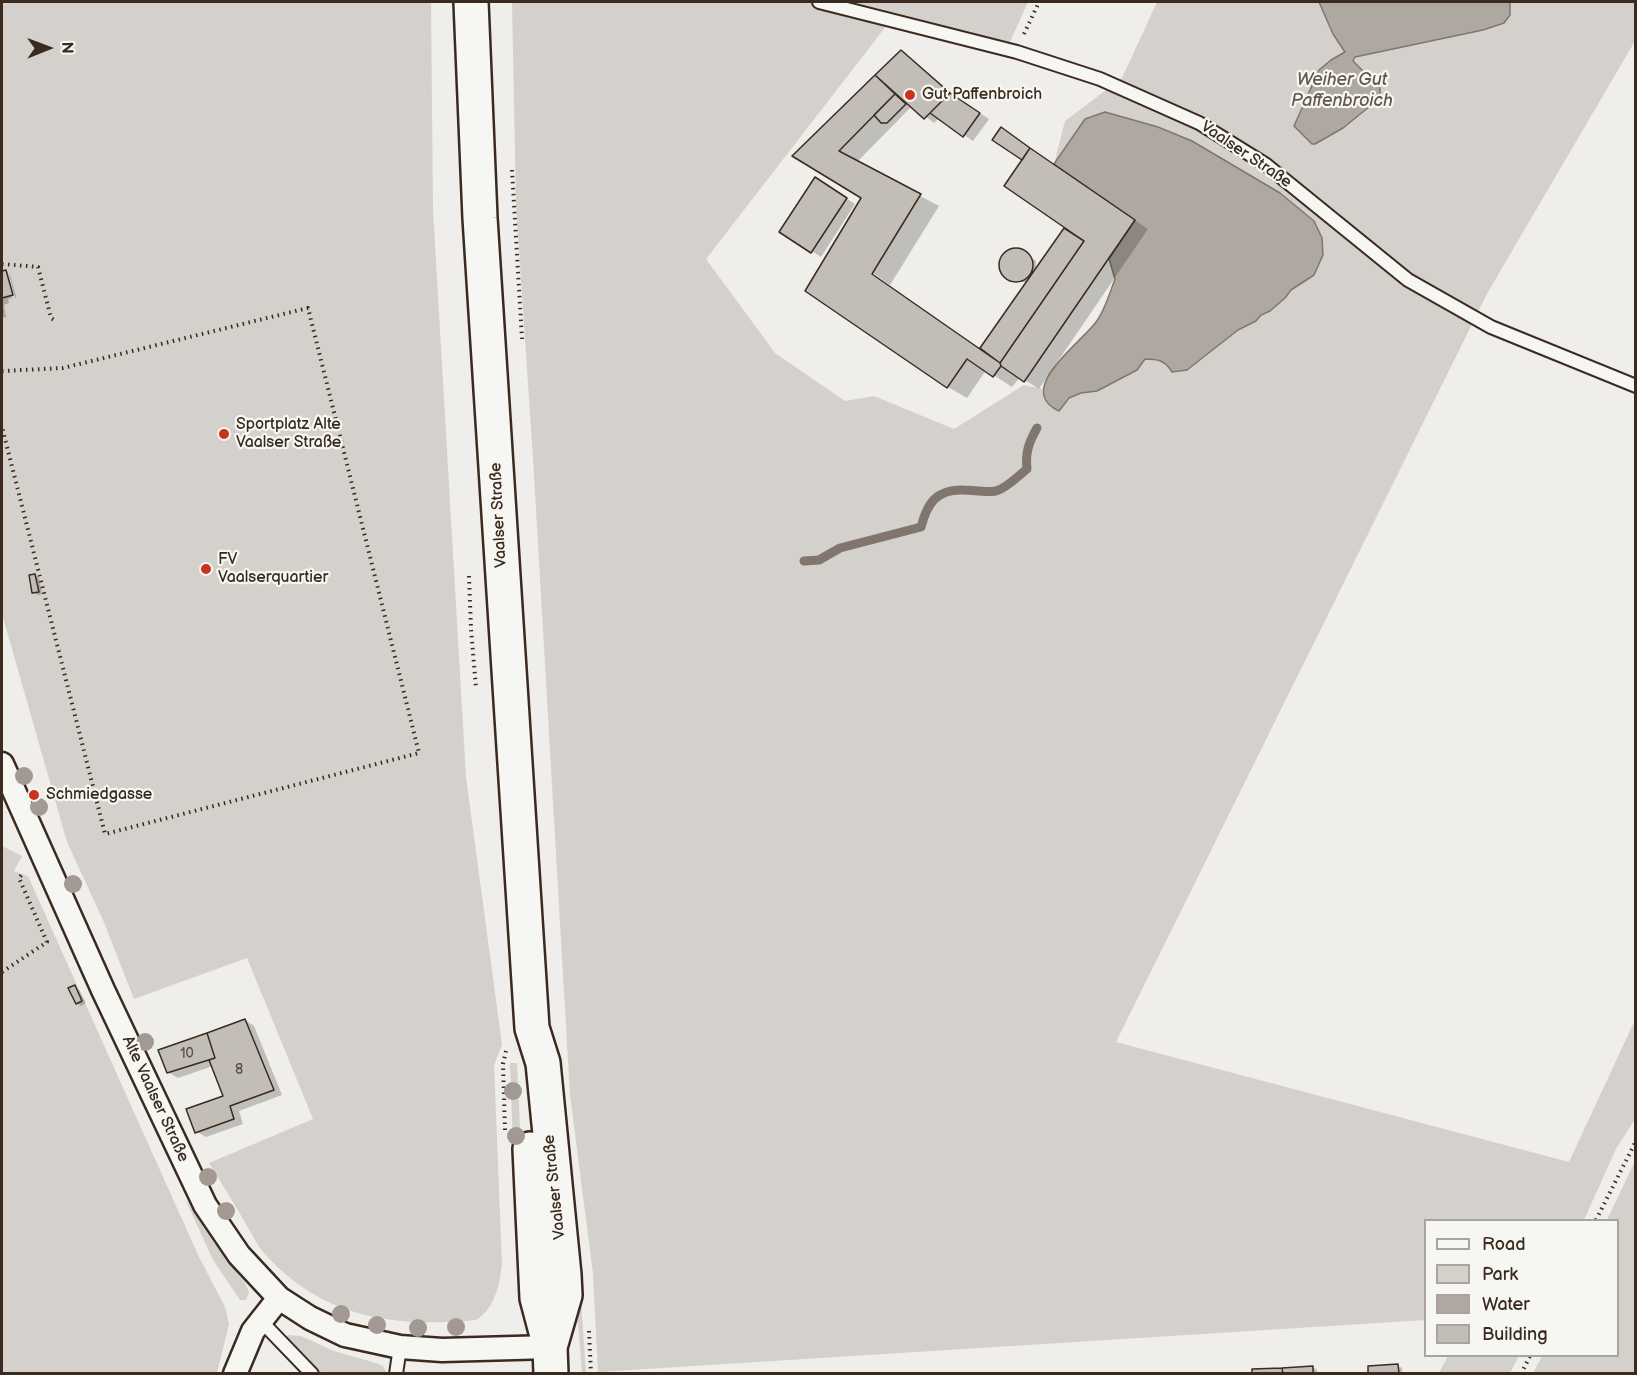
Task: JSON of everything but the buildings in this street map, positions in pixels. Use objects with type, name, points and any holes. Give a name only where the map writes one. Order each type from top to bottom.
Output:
[{"type":"main road","name":"Vaalser Straße","points":[[471,2],[480,218],[532,1028],[525,1064],[537,1298],[551,1360]]},
{"type":"street","name":"Alte Vaalser Straße","points":[[2,764],[9,803],[104,990],[205,1205],[239,1255],[279,1298],[310,1318],[345,1335],[399,1347],[551,1360]]},
{"type":"street","points":[[235,1374],[253,1331],[279,1298]]},
{"type":"lane","name":"Vaalser Straße","points":[[819,2],[1017,52],[1100,80],[1198,123],[1265,164],[1408,280],[1491,327],[1635,386]]},
{"type":"lane","points":[[261,1321],[312,1374]]},
{"type":"lane","points":[[396,1374],[399,1347]]},
{"type":"path","points":[[1017,52],[1039,2]]},
{"type":"path","points":[[2,264],[38,267],[51,318],[57,322]]},
{"type":"path","points":[[2,371],[63,369],[308,308],[419,753],[105,834],[2,428]]},
{"type":"path","points":[[2,972],[47,942],[19,878],[28,868]]},
{"type":"path","points":[[1597,1219],[1635,1141]]},
{"type":"path","points":[[1521,1374],[1530,1357]]},
{"type":"green space","points":[[2,2],[431,2],[433,210],[466,777],[502,1045],[494,1065],[502,1265],[492,1303],[488,1310],[476,1320],[416,1322],[361,1314],[335,1305],[310,1292],[286,1275],[264,1253],[209,1163],[313,1119],[247,958],[134,999],[103,920],[67,842],[2,614]]},
{"type":"green space","points":[[512,2],[1028,2],[1005,53],[887,25],[706,259],[775,353],[845,401],[874,396],[954,429],[1024,385],[1042,389],[1044,399],[1050,407],[1081,393],[1097,391],[1137,370],[1144,359],[1157,359],[1168,365],[1256,321],[1285,298],[1291,290],[1314,275],[1323,255],[1322,238],[1314,221],[1280,193],[1192,141],[1158,127],[1105,112],[1085,119],[1054,164],[1065,121],[1122,78],[1157,2],[1319,2],[1333,34],[1510,15],[1510,2],[1635,2],[1635,41],[1488,292],[1116,1042],[1569,1162],[1635,1020],[1635,1119],[1616,1149],[1584,1219],[1424,1219],[1424,1320],[598,1372],[593,1274],[570,1095],[516,206]]},
{"type":"green space","points":[[2,846],[22,856],[14,871],[28,876],[199,1257],[225,1307],[229,1324],[217,1373],[2,1373]]},
{"type":"green space","points":[[510,1063],[517,1063],[522,1171],[519,1265],[517,1264]]},
{"type":"green space","points":[[1635,1161],[1635,1373],[1533,1373],[1541,1357],[1619,1357],[1619,1219],[1607,1219]]},
{"type":"green space","points":[[185,1199],[245,1283],[249,1292],[246,1300],[240,1300],[213,1260]]},
{"type":"green space","points":[[575,1286],[580,1286],[586,1373],[582,1373]]},
{"type":"green space","points":[[288,1335],[301,1336],[334,1351],[376,1363],[383,1366],[387,1373],[322,1373],[284,1340]]},
{"type":"green space","points":[[1447,1357],[1518,1357],[1510,1373],[1439,1373]]},
{"type":"water","name":"Weiher Gut Paffenbroich","points":[[1319,2],[1510,2],[1510,15],[1504,23],[1483,30],[1355,57],[1353,61],[1380,88],[1380,98],[1343,128],[1312,144],[1294,126],[1319,70],[1345,52],[1333,34]]},
{"type":"water","points":[[1105,112],[1158,127],[1192,141],[1280,193],[1314,221],[1322,238],[1323,255],[1314,275],[1291,290],[1270,311],[1238,330],[1187,370],[1172,372],[1160,361],[1145,359],[1137,370],[1097,391],[1081,393],[1069,398],[1059,411],[1047,402],[1043,391],[1047,379],[1055,366],[1089,331],[1099,317],[1115,279],[1109,259],[1135,220],[1054,164],[1085,119]]},
{"type":"waterway","points":[[804,561],[819,560],[840,548],[921,527],[926,511],[934,499],[946,492],[954,490],[992,492],[1004,487],[1027,469],[1028,448],[1037,428]]},
{"type":"place","name":"Gut Paffenbroich","points":[[910,95]]},
{"type":"place","name":"Sportplatz Alte Vaalser Straße","points":[[224,434]]},
{"type":"place","name":"FV Vaalserquartier","points":[[206,569]]},
{"type":"place","name":"Schmiedgasse","points":[[34,795]]}]
